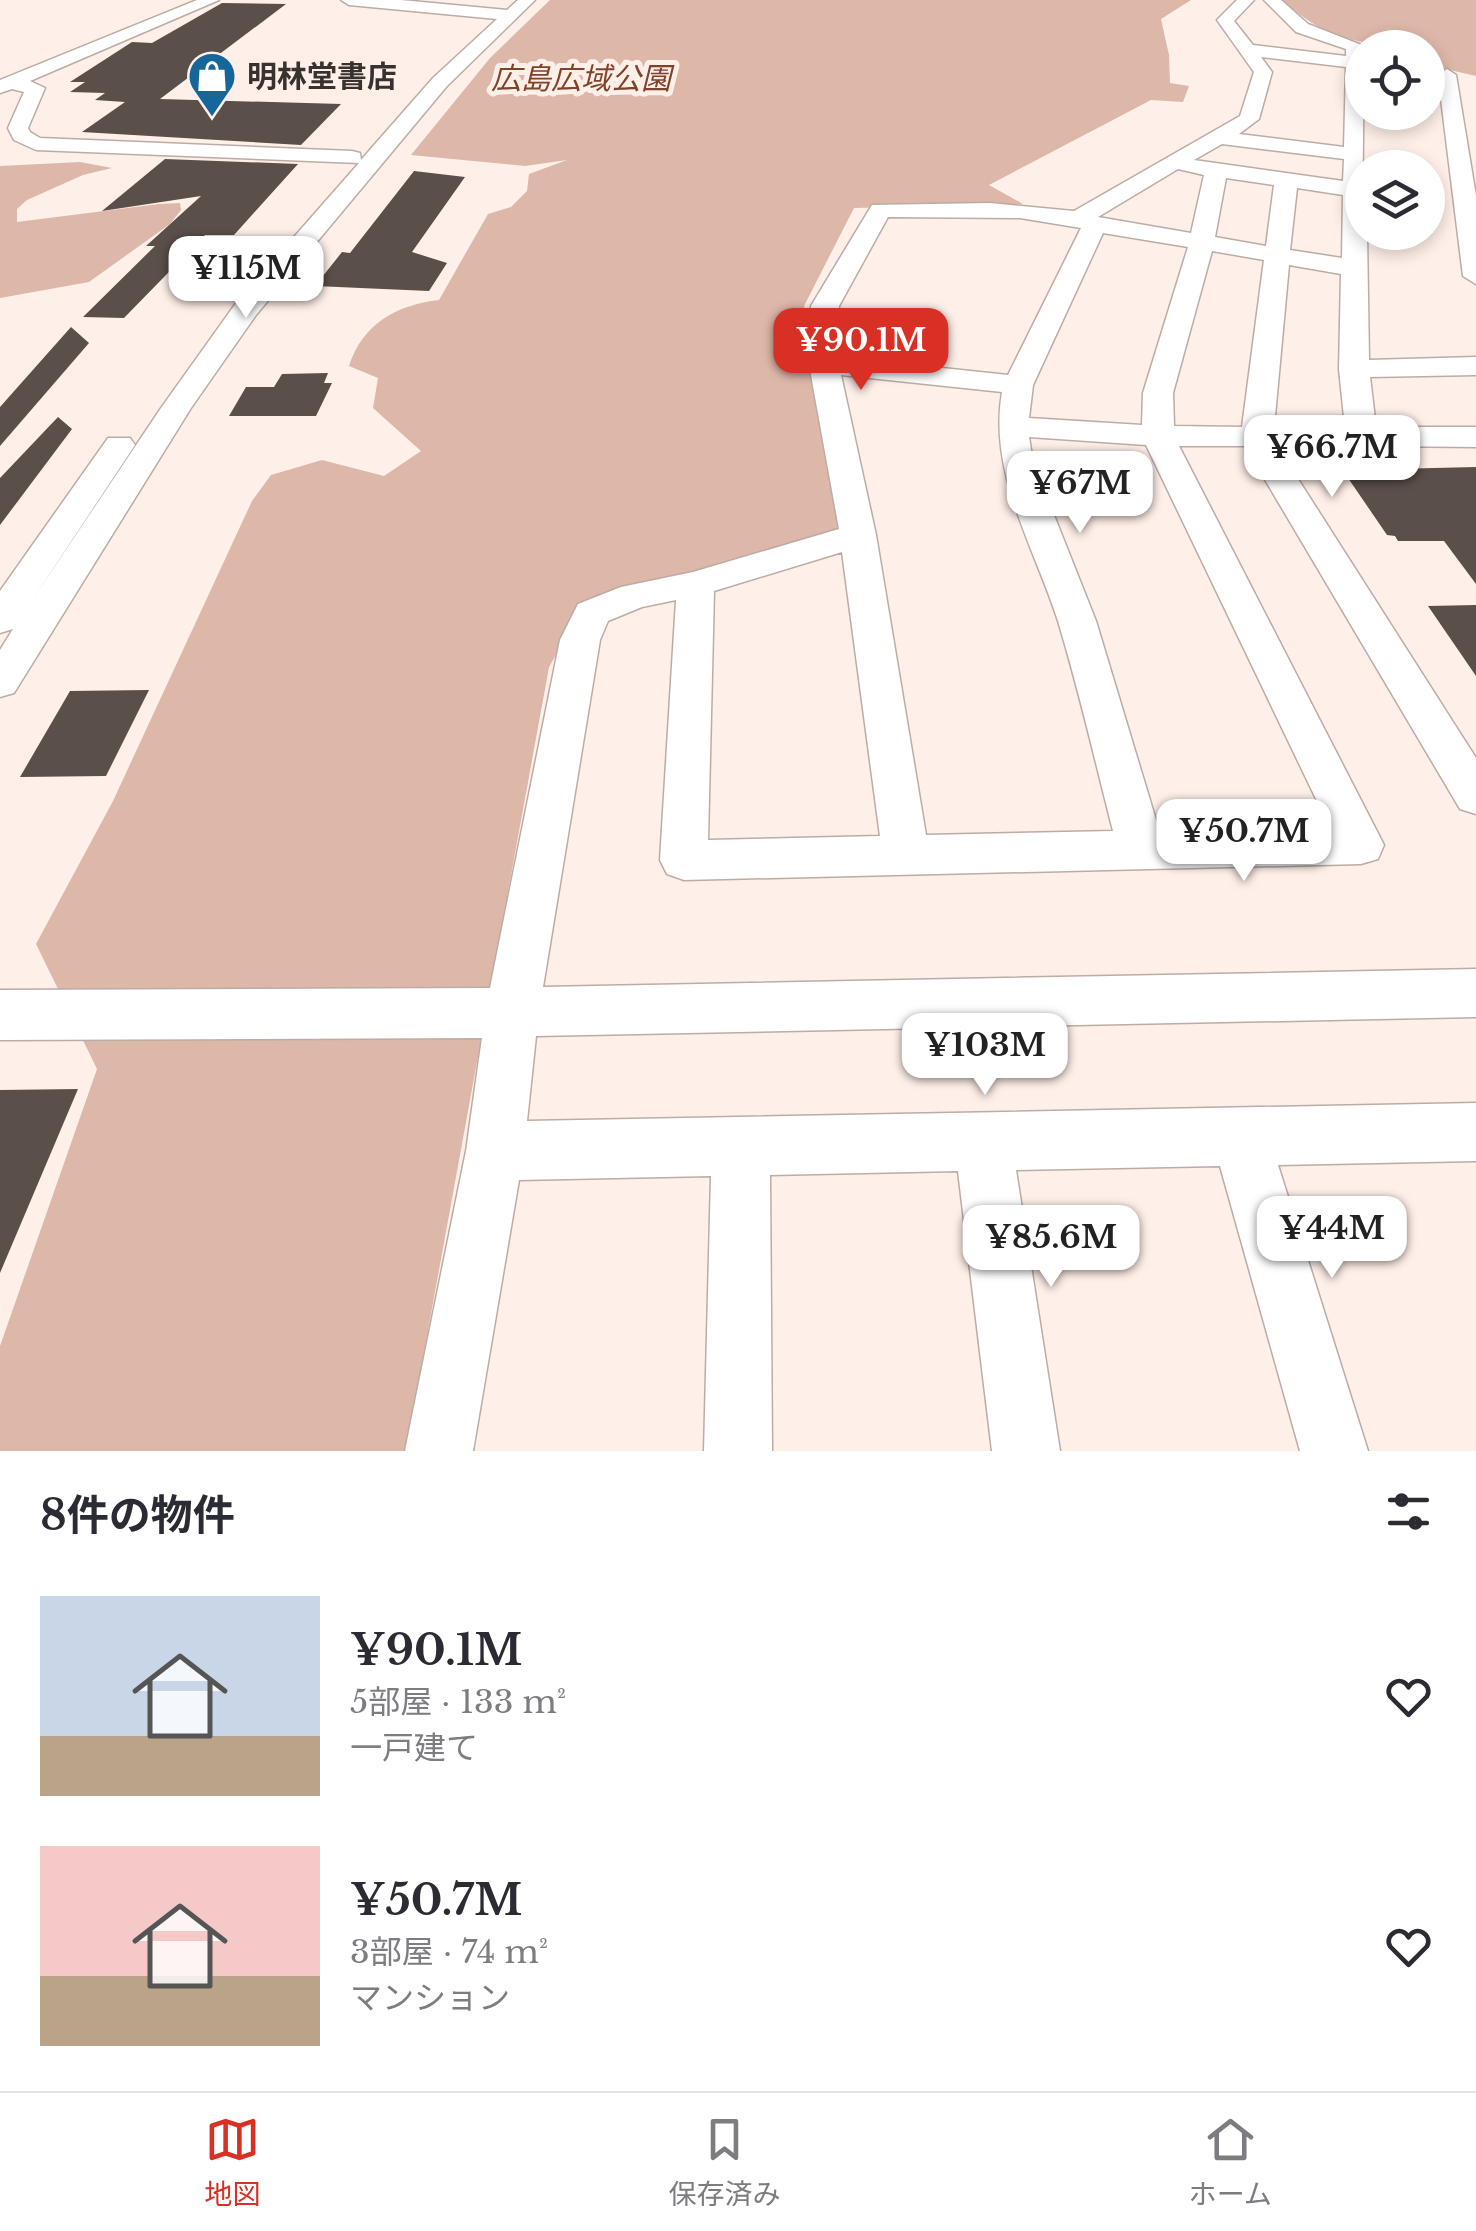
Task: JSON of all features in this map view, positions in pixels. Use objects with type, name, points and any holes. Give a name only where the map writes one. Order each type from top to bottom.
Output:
[{"type":"street","points":[[5,85],[211,0]]},
{"type":"street","points":[[349,0],[507,7]]},
{"type":"street","points":[[696,584],[684,860],[1361,845],[1158,436],[1158,393],[1202,241],[1220,154],[1250,119],[1263,72],[1225,20],[1246,0]]},
{"type":"street","points":[[1272,0],[1302,28],[1345,47]]},
{"type":"street","points":[[0,620],[188,348],[237,286],[448,50],[507,7]]},
{"type":"street","points":[[0,682],[176,408],[246,309],[507,7]]},
{"type":"street","points":[[1246,50],[1345,52]]},
{"type":"street","points":[[1445,73],[1462,206],[1476,276]]},
{"type":"street","points":[[5,85],[35,88],[18,132],[27,140],[46,146],[352,158]]},
{"type":"street","points":[[1142,851],[1077,622],[1017,462],[1012,426],[1018,385],[1087,221],[1172,164],[1220,154],[1345,154]]},
{"type":"street","points":[[1172,164],[1220,154],[1286,182],[1345,189]]},
{"type":"street","points":[[1286,182],[1257,418],[1259,438],[1476,796]]},
{"type":"street","points":[[906,857],[858,535],[824,364],[825,306],[880,210],[1014,210],[1353,268]]},
{"type":"street","points":[[1354,250],[1354,369],[1362,440]]},
{"type":"street","points":[[824,364],[1018,385]]},
{"type":"street","points":[[1354,369],[1476,366]]},
{"type":"street","points":[[1012,426],[1158,436],[1362,440],[1476,437]]},
{"type":"street","points":[[439,1451],[495,1151],[488,1012],[580,640],[592,613],[634,596],[696,584],[858,535]]},
{"type":"street","points":[[0,1016],[488,1012],[1476,993]]},
{"type":"street","points":[[495,1151],[1476,1132]]},
{"type":"street","points":[[1241,1137],[1334,1451]]},
{"type":"street","points":[[984,1142],[1026,1451]]},
{"type":"street","points":[[738,1451],[742,1147]]},
{"type":"green space","name":"広島広域公園","points":[[550,0],[1191,0],[1161,19],[1170,83],[1189,86],[1183,102],[1151,100],[989,185],[1023,204],[854,208],[804,306],[855,524],[749,571],[581,612],[549,667],[406,1451],[0,1451],[0,1346],[97,1069],[36,944],[113,801],[252,501],[271,475],[322,460],[384,476],[421,451],[373,408],[378,378],[349,366],[363,338],[383,319],[409,306],[439,300],[488,214],[511,207],[527,191],[529,174],[567,160],[525,166],[411,155],[490,58]]},
{"type":"green space","points":[[1283,0],[1476,0],[1476,76],[1445,69],[1445,30],[1345,30],[1345,37],[1299,14]]},
{"type":"green space","points":[[80,162],[112,168],[83,175],[27,200],[17,209],[17,222],[159,204],[180,203],[181,210],[170,224],[89,282],[0,298],[0,166]]},
{"type":"building","points":[[222,3],[286,4],[160,99],[341,104],[301,145],[82,132],[125,102],[95,100],[105,93],[70,92],[85,82],[70,82],[132,42],[152,43]]},
{"type":"building","points":[[165,159],[298,164],[234,235],[205,235],[124,318],[83,317],[155,246],[146,246],[201,196],[102,211]]},
{"type":"building","points":[[414,171],[465,177],[412,252],[447,263],[429,291],[315,286],[342,252],[350,253]]},
{"type":"building","points":[[71,327],[89,343],[0,446],[0,407]]},
{"type":"building","points":[[328,373],[324,383],[332,383],[316,416],[229,416],[246,387],[274,387],[282,374]]},
{"type":"building","points":[[58,417],[72,429],[0,525],[0,478]]},
{"type":"building","points":[[1476,467],[1476,584],[1444,541],[1398,541],[1387,535],[1346,475],[1352,475],[1349,470]]},
{"type":"building","points":[[1476,605],[1476,676],[1428,606]]},
{"type":"building","points":[[149,690],[106,776],[20,777],[70,691]]},
{"type":"building","points":[[78,1089],[0,1273],[0,1090]]},
{"type":"place","name":"明林堂書店","points":[[212,118]]}]
